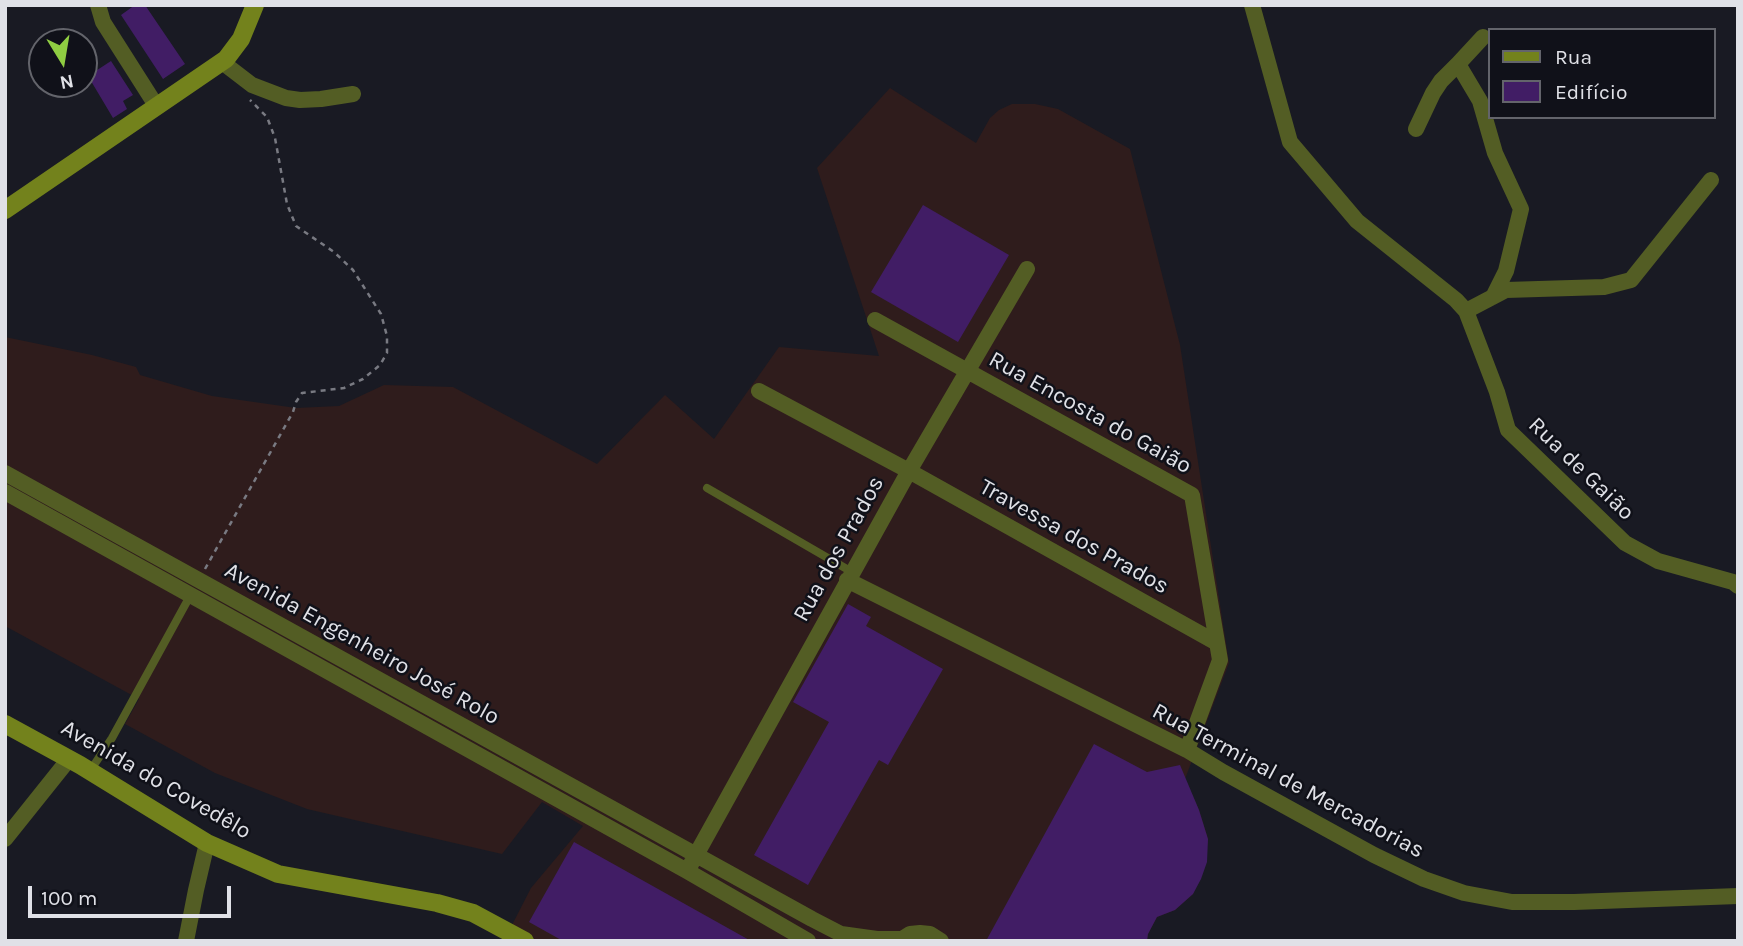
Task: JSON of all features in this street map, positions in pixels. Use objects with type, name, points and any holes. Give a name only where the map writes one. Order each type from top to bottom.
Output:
[{"type":"street","points":[[98,5],[103,22],[157,107]]},
{"type":"street","points":[[5,210],[226,59],[241,39],[255,5]]},
{"type":"street","points":[[1252,5],[1290,142],[1357,221],[1456,300],[1466,311],[1506,290],[1604,287],[1631,280],[1711,180]]},
{"type":"street","points":[[1416,129],[1441,81],[1483,37]]},
{"type":"street","points":[[222,62],[252,85],[286,98],[321,99],[353,94]]},
{"type":"street","points":[[1458,64],[1480,101],[1495,153],[1521,209],[1506,271],[1493,297]]},
{"type":"street","name":"Rua dos Prados","points":[[696,855],[909,471],[1027,269]]},
{"type":"street","name":"Rua de Gaião","points":[[1466,311],[1497,392],[1508,430],[1625,543],[1658,561],[1733,582],[1738,586]]},
{"type":"street","name":"Rua Encosta do Gaião","points":[[875,320],[1192,495],[1217,643]]},
{"type":"street","name":"Travessa dos Prados","points":[[759,391],[909,471],[1217,643]]},
{"type":"street","name":"Avenida Engenheiro José Rolo","points":[[5,473],[841,934],[900,940],[910,934],[920,933],[930,934],[941,941]]},
{"type":"street","name":"Avenida Engenheiro José Rolo","points":[[5,492],[808,941]]},
{"type":"street","name":"Rua Terminal de Mercadorias","points":[[850,576],[1187,750],[1374,855],[1424,879],[1464,893],[1512,902],[1738,896]]},
{"type":"street","points":[[1187,750],[1220,660],[1217,643]]},
{"type":"street","name":"Avenida do Covedêlo","points":[[5,724],[69,759],[207,843],[278,874],[437,903],[473,913],[525,941]]},
{"type":"street","points":[[5,839],[69,759]]},
{"type":"street","points":[[186,941],[207,843]]},
{"type":"street","points":[[687,871],[696,855]]},
{"type":"lane","points":[[707,488],[850,576]]},
{"type":"lane","points":[[89,771],[112,738],[190,596]]},
{"type":"path","points":[[199,580],[302,393],[344,388],[363,379],[380,365],[387,353],[387,336],[382,314],[353,270],[334,252],[296,226],[287,204],[275,138],[267,117],[250,100]]},
{"type":"shaded area","points":[[890,88],[976,143],[990,118],[999,110],[1012,104],[1035,104],[1058,109],[1130,149],[1180,345],[1229,663],[1185,779],[1208,839],[1206,858],[1193,894],[1175,910],[1157,917],[1147,941],[538,941],[512,925],[531,888],[583,826],[542,802],[502,854],[307,809],[215,773],[125,724],[139,699],[5,626],[5,337],[136,367],[140,375],[212,396],[296,408],[339,406],[384,385],[453,387],[597,464],[665,395],[714,439],[779,347],[879,356],[817,168]]},
{"type":"building","points":[[135,5],[145,5],[185,64],[163,79],[121,15]]},
{"type":"building","points":[[111,61],[133,95],[123,101],[127,109],[113,118],[98,93],[98,69]]},
{"type":"building","points":[[923,205],[1009,255],[958,342],[871,292]]},
{"type":"building","points":[[848,604],[871,617],[866,626],[943,669],[888,765],[879,760],[808,885],[754,855],[829,722],[793,702]]},
{"type":"building","points":[[1094,744],[1147,772],[1180,765],[1208,839],[1207,862],[1193,894],[1175,910],[1157,917],[1147,941],[986,941]]},
{"type":"building","points":[[574,842],[751,941],[563,941],[529,922]]}]
